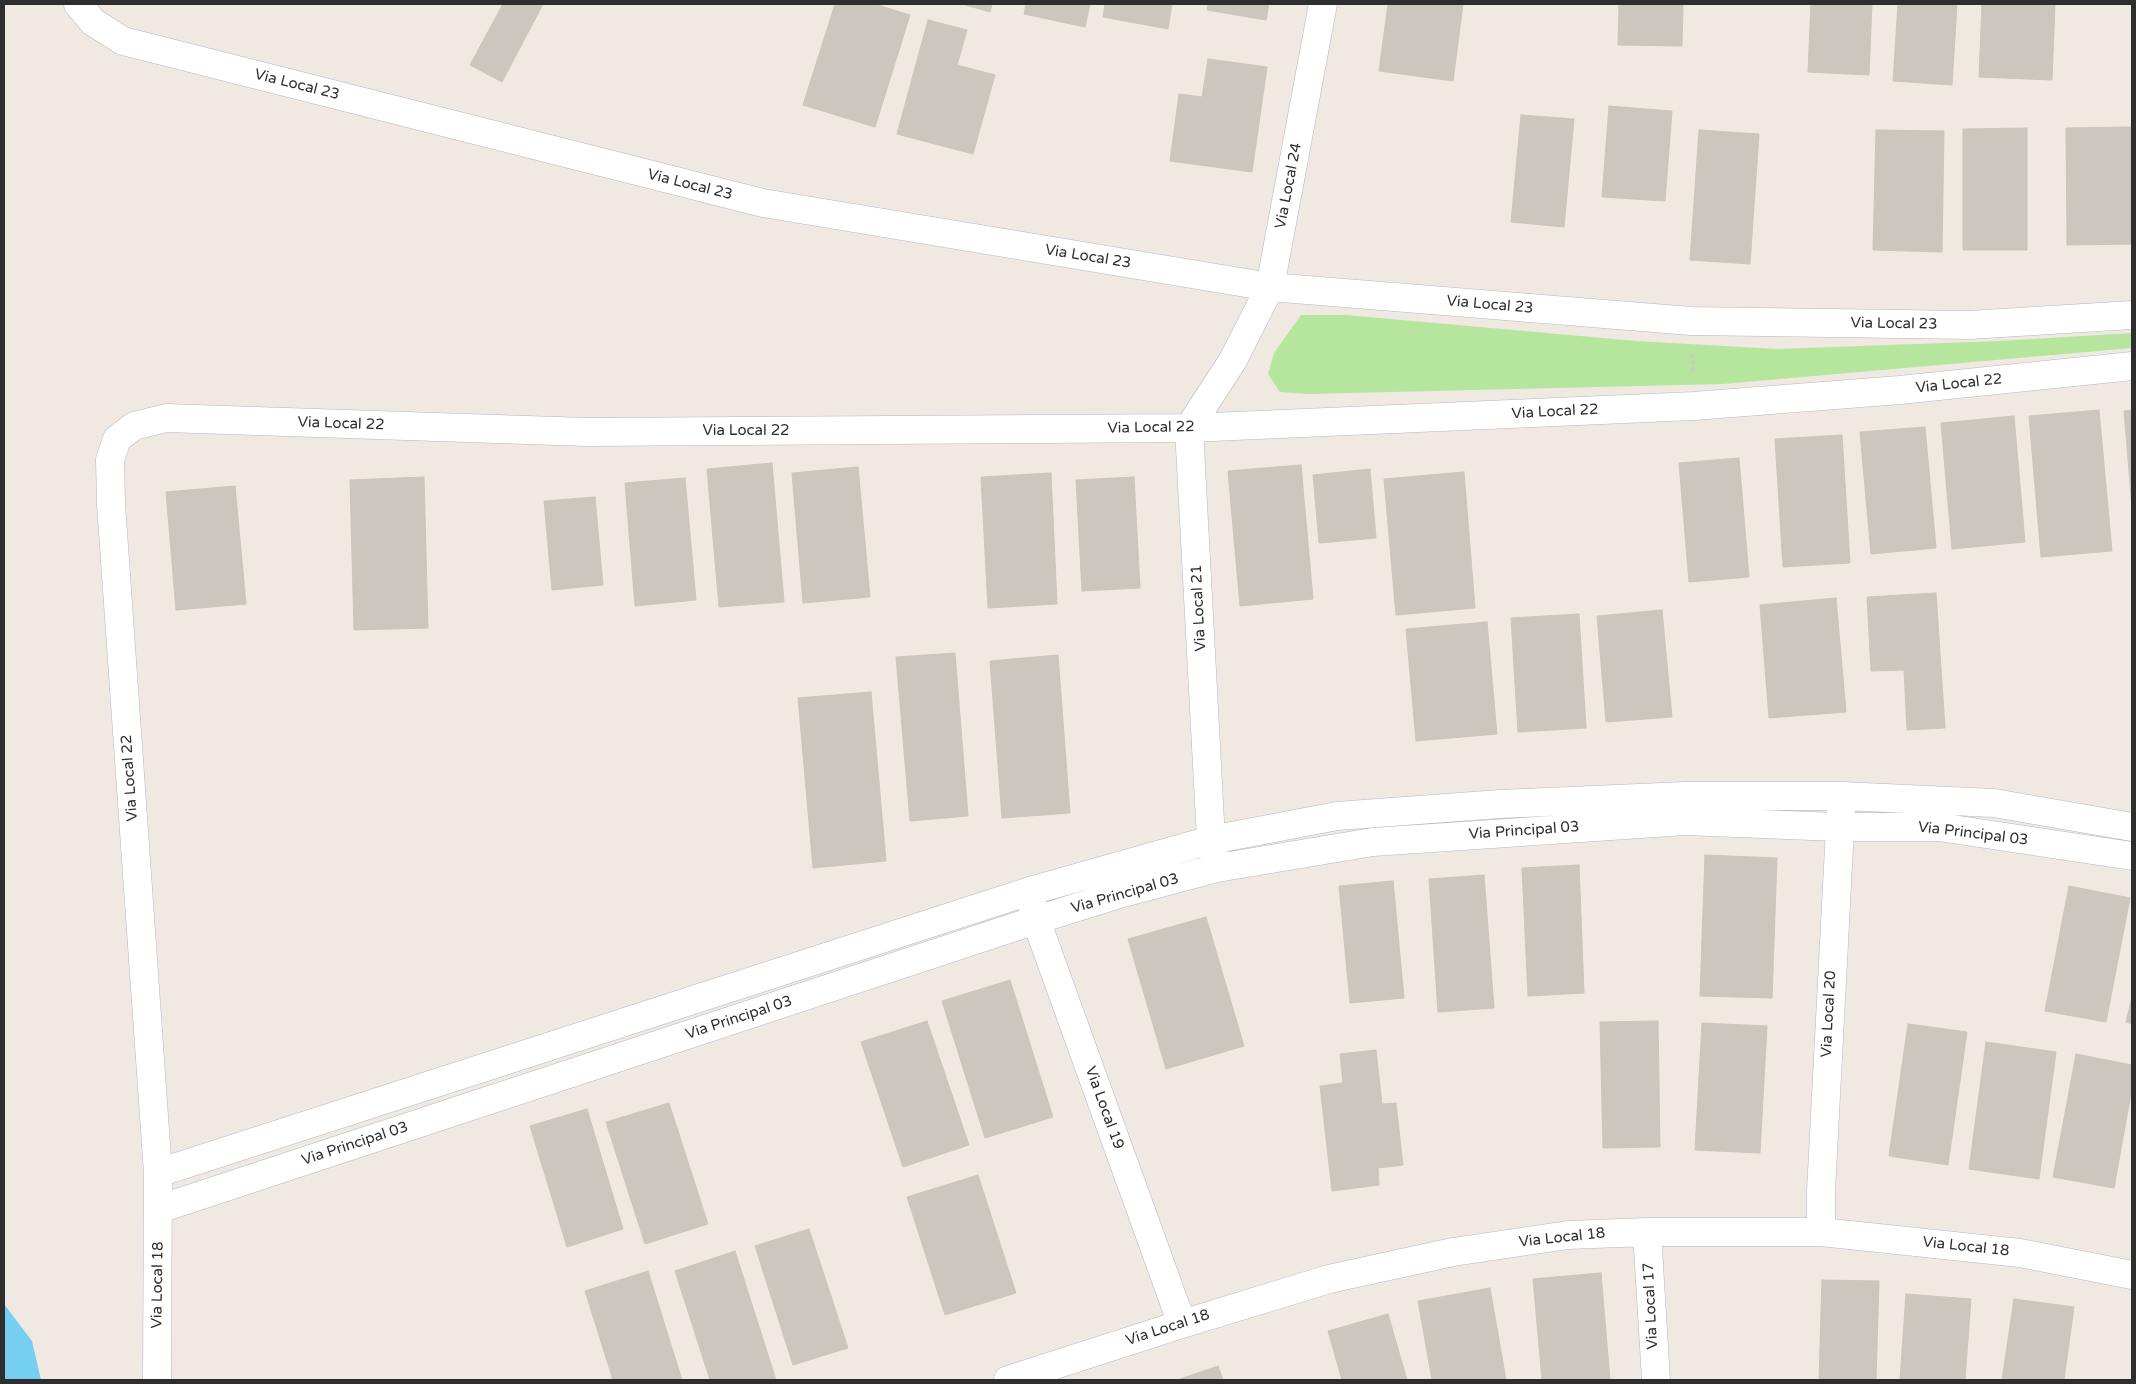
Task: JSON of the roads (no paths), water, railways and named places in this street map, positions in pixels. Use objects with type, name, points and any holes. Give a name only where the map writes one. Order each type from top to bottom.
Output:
[{"type":"street","name":"Via Local 23","points":[[78,4],[93,22],[123,41],[763,203],[1270,287],[1691,321],[1969,325],[2132,314]]},
{"type":"street","name":"Via Local 24","points":[[1189,428],[1233,360],[1270,287],[1323,4]]},
{"type":"street","name":"Via Local 22","points":[[158,1191],[111,504],[110,460],[117,439],[134,426],[166,418],[587,432],[1189,428],[1694,406],[1900,390],[2132,366]]},
{"type":"street","name":"Via Local 21","points":[[1189,428],[1211,840],[1217,868]]},
{"type":"street","name":"Via Principal 03","points":[[158,1191],[1030,891],[1211,840],[1337,816],[1500,804],[1685,796],[1842,796],[1994,803],[2132,827]]},
{"type":"street","name":"Via Local 20","points":[[1821,1232],[1820,1191],[1838,827],[1842,796]]},
{"type":"street","name":"Via Principal 03","points":[[158,1191],[1123,893],[1217,868],[1372,842],[1537,829],[1685,821],[1838,827],[1939,827],[2132,856]]},
{"type":"street","name":"Via Local 19","points":[[1030,891],[1036,920],[1182,1324]]},
{"type":"street","name":"Via Local 18","points":[[157,1380],[158,1191]]},
{"type":"street","name":"Via Local 18","points":[[1008,1380],[1329,1279],[1453,1252],[1568,1235],[1647,1232],[1821,1232],[2020,1253],[2132,1275]]},
{"type":"street","name":"Via Local 17","points":[[1647,1232],[1656,1380]]},
{"type":"water","points":[[4,1304],[32,1341],[41,1380],[4,1380]]}]
